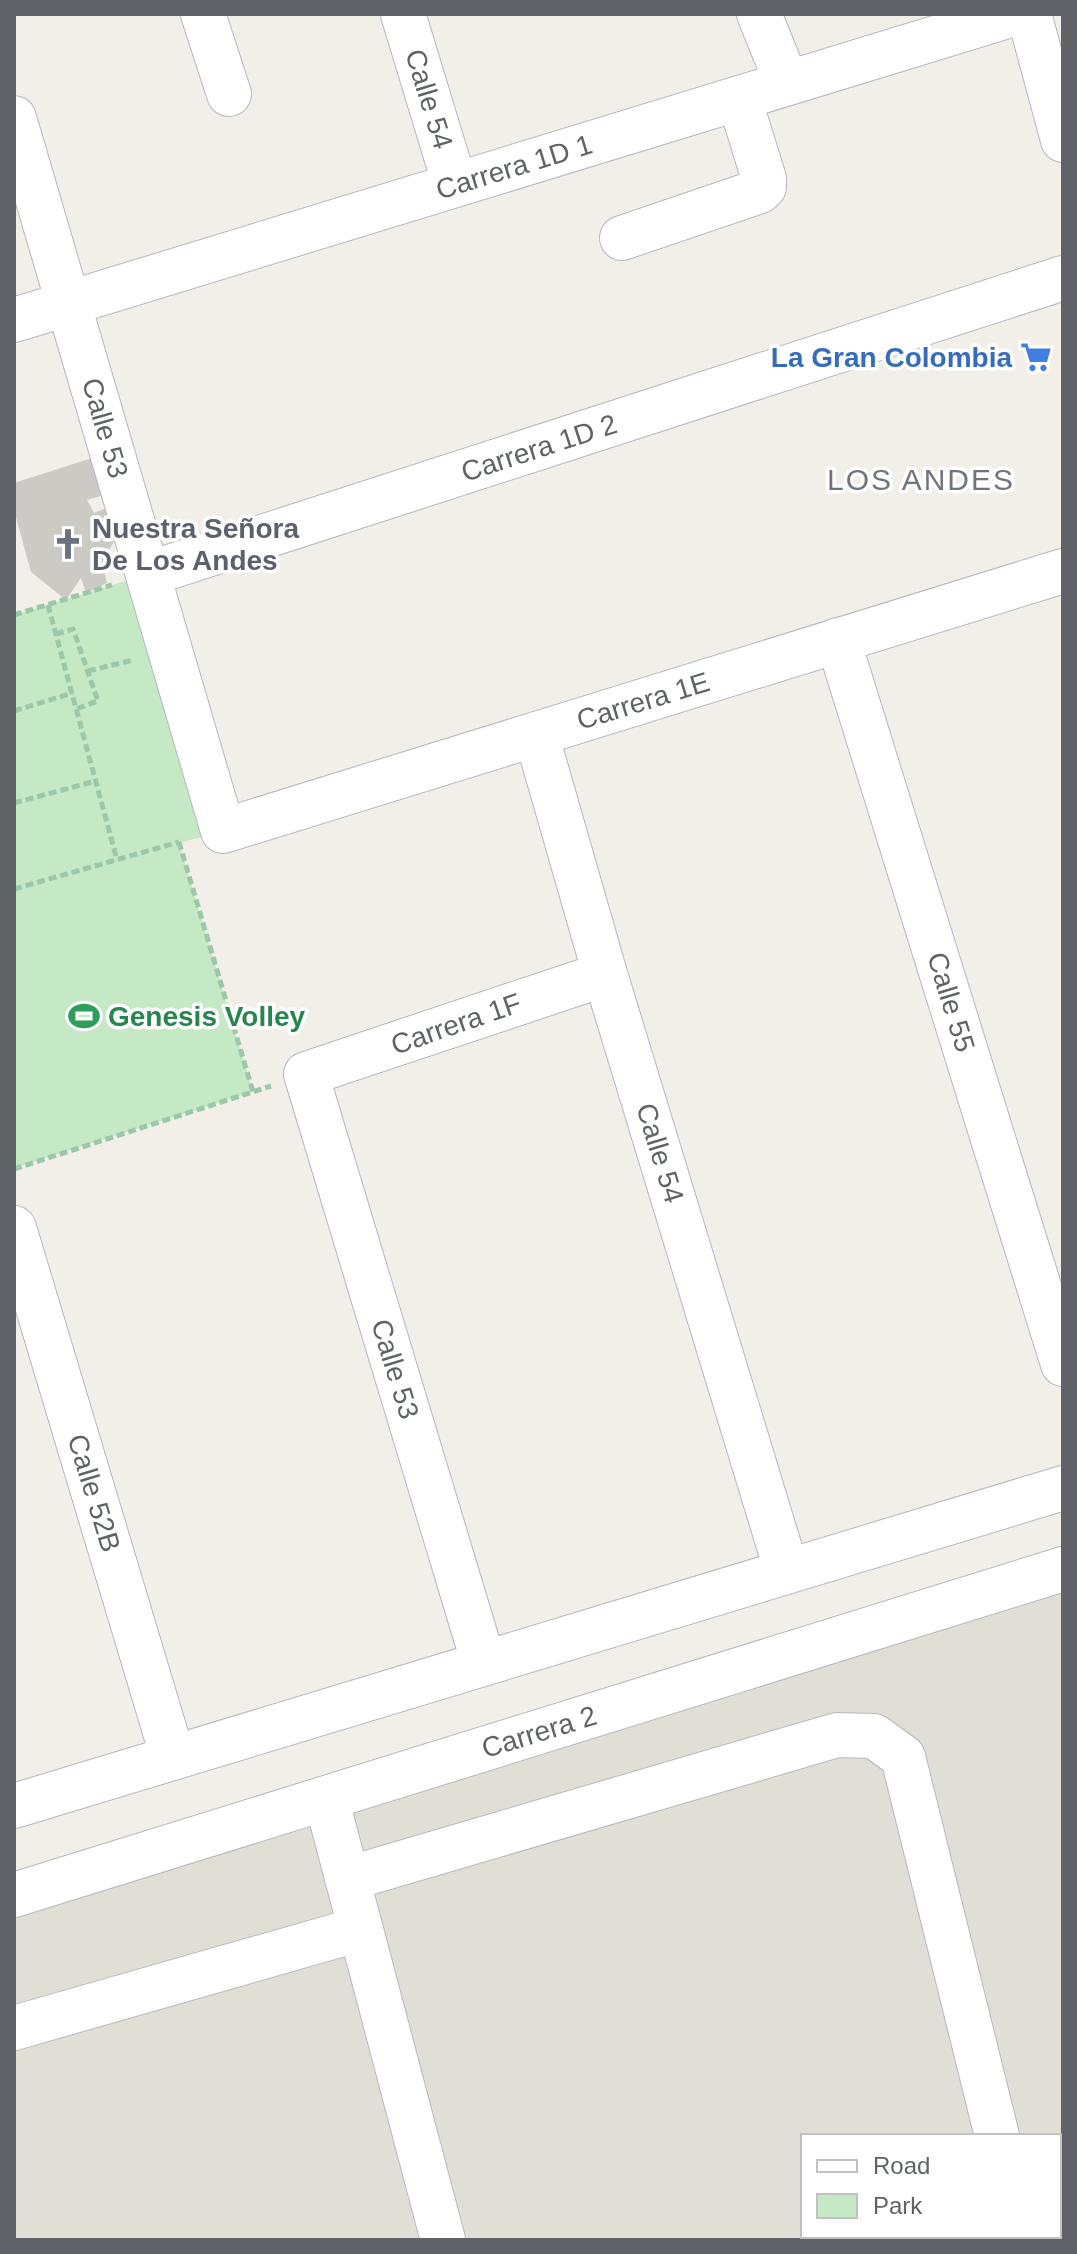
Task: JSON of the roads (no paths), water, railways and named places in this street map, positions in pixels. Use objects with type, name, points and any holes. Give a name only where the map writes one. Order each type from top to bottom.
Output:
[{"type":"street","points":[[203,14],[229,94]]},
{"type":"street","name":"Calle 54","points":[[403,14],[455,185]]},
{"type":"street","points":[[759,14],[787,83]]},
{"type":"street","name":"Carrera 1D 1","points":[[14,320],[1014,14]]},
{"type":"street","points":[[1029,14],[1063,140]]},
{"type":"street","points":[[622,238],[760,191],[764,187],[739,98]]},
{"type":"street","name":"Calle 53","points":[[14,118],[223,831]]},
{"type":"street","name":"Carrera 1D 2","points":[[148,574],[1063,278]]},
{"type":"street","name":"Carrera 1E","points":[[223,831],[1063,571]]},
{"type":"street","name":"Calle 55","points":[[838,640],[1063,1364]]},
{"type":"street","name":"Calle 54","points":[[536,734],[605,974],[787,1572]]},
{"type":"street","name":"Carrera 1F","points":[[306,1074],[605,974]]},
{"type":"street","name":"Calle 53","points":[[306,1074],[484,1664]]},
{"type":"street","name":"Calle 52B","points":[[14,1228],[173,1758]]},
{"type":"street","points":[[14,1806],[1063,1488]]},
{"type":"street","name":"Carrera 2","points":[[14,1895],[1063,1569]]},
{"type":"street","points":[[347,1879],[837,1735],[874,1736],[903,1757],[997,2134]]},
{"type":"street","points":[[326,1798],[443,2240]]},
{"type":"street","points":[[14,2028],[360,1929]]},
{"type":"place","name":"La Gran Colombia","points":[[1036,357]]},
{"type":"place","name":"Nuestra Señora De Los Andes","points":[[68,544]]},
{"type":"place","name":"Genesis Volley","points":[[84,1016]]},
{"type":"district","name":"LOS ANDES","points":[[921,479]]}]
